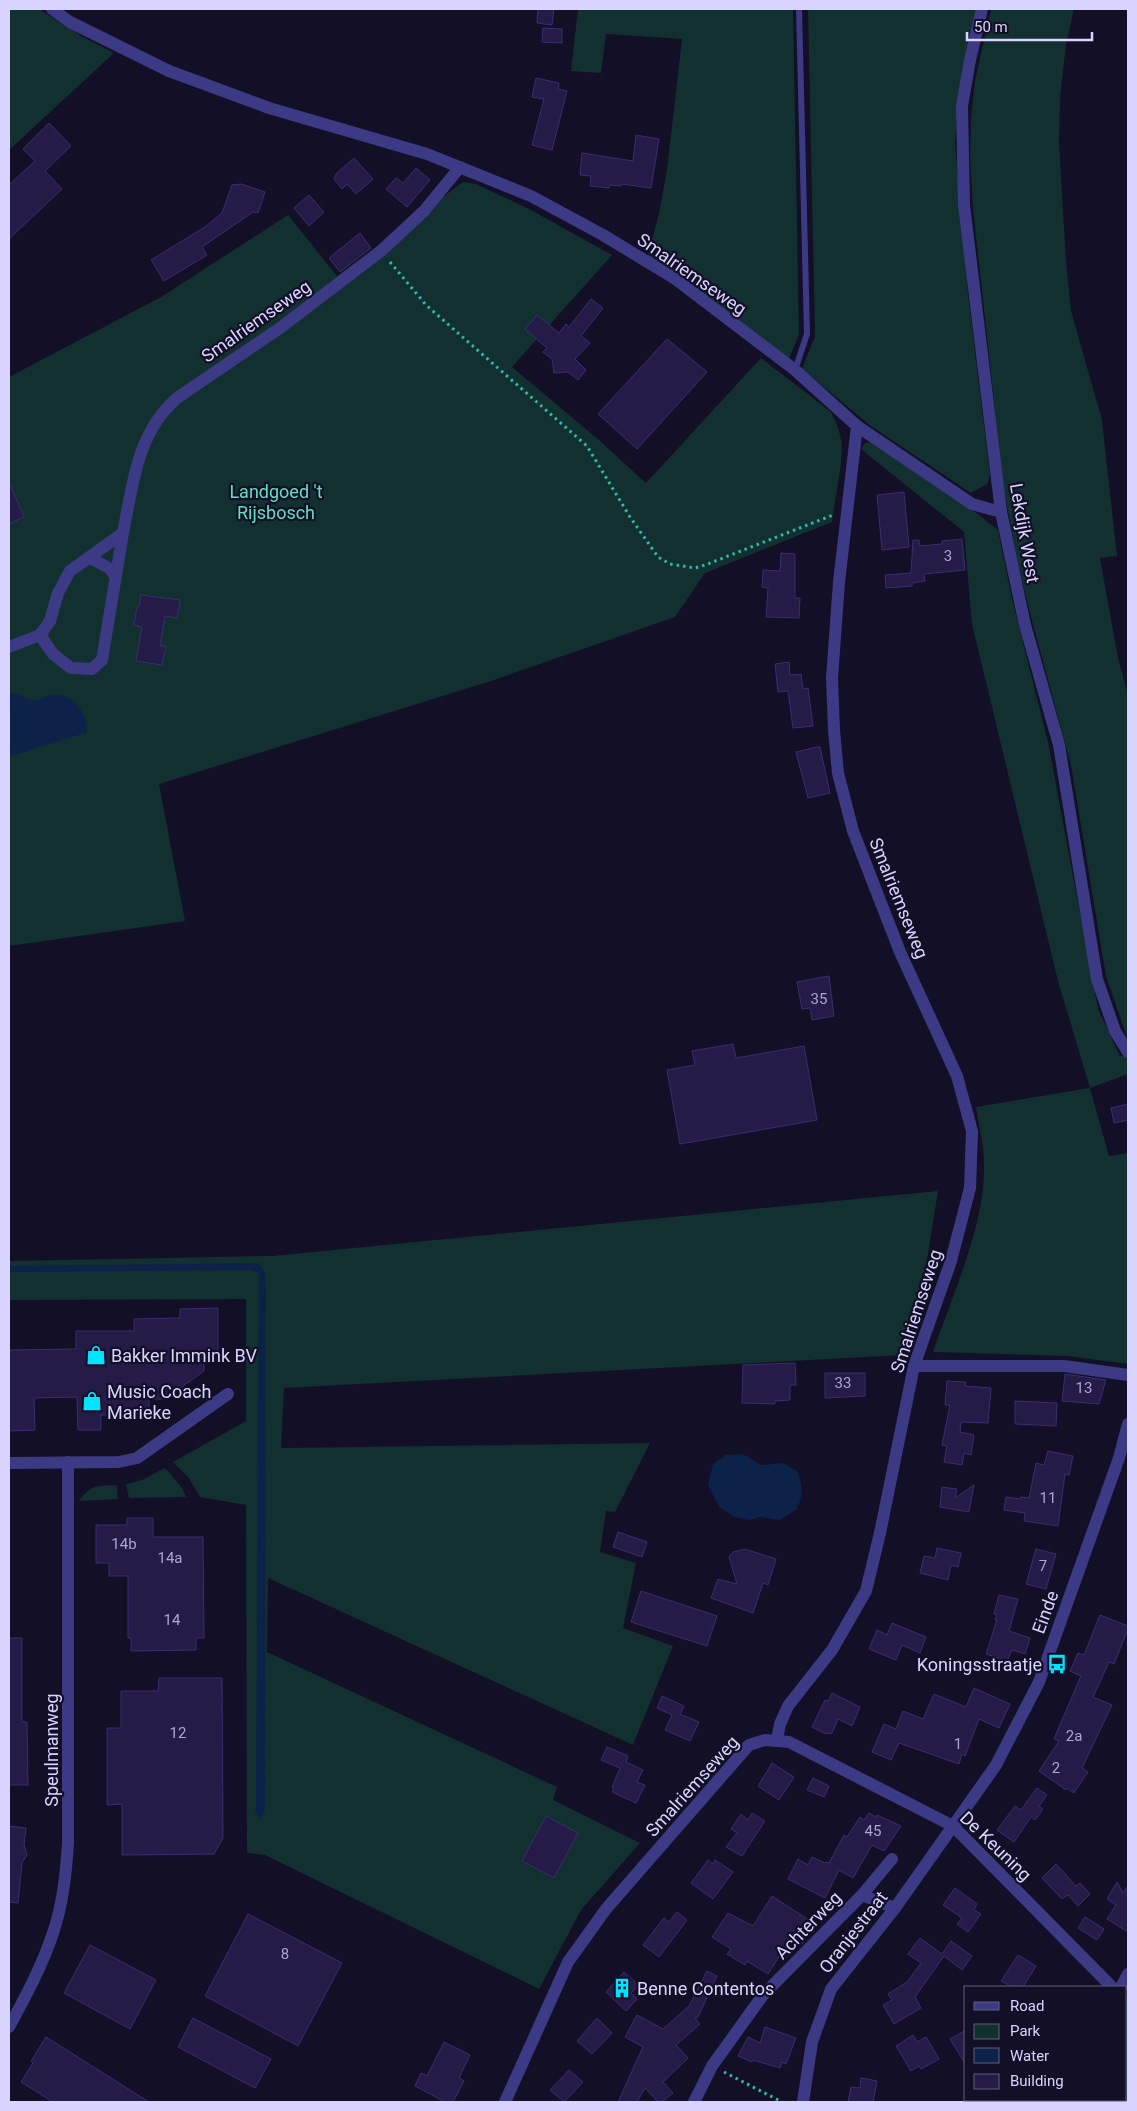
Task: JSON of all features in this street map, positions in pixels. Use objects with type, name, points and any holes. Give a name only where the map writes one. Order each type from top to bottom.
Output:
[{"type":"street","name":"Smalriemseweg","points":[[52,9],[70,22],[169,71],[269,108],[427,154],[531,196],[604,236],[674,278],[795,370],[857,426],[972,504],[1001,512]]},
{"type":"street","name":"Lekdijk West","points":[[982,9],[962,106],[964,206],[1001,512],[1025,625],[1059,745],[1097,979],[1115,1031],[1128,1052]]},
{"type":"street","name":"Smalriemseweg","points":[[40,636],[53,654],[71,668],[92,668],[102,660],[134,478],[144,441],[164,409],[177,398],[280,328],[381,251],[424,211],[460,167]]},
{"type":"street","name":"Smalriemseweg","points":[[505,2102],[568,1962],[606,1909],[749,1745],[757,1741],[777,1740],[780,1724],[788,1706],[832,1650],[866,1591],[880,1534],[914,1366],[951,1261],[970,1188],[972,1131],[957,1076],[900,952],[853,831],[838,773],[832,678],[846,514],[857,426]]},
{"type":"street","points":[[9,648],[40,636],[50,621],[58,593],[70,571],[123,533]]},
{"type":"street","points":[[90,558],[109,568],[116,576]]},
{"type":"street","points":[[914,1366],[1064,1366],[1128,1375]]},
{"type":"street","points":[[9,1463],[119,1462],[137,1458],[228,1394]]},
{"type":"street","name":"Einde","points":[[953,1826],[996,1765],[1039,1682],[1119,1458],[1128,1424]]},
{"type":"street","name":"Speulmanweg","points":[[9,2027],[30,1988],[54,1932],[66,1872],[68,1843],[68,1462]]},
{"type":"street","name":"De Keuning","points":[[777,1740],[789,1742],[953,1826],[1111,1986]]},
{"type":"street","name":"Oranjestraat","points":[[803,2102],[812,2042],[831,1989],[895,1908],[953,1826]]},
{"type":"street","name":"Achterweg","points":[[694,2102],[712,2066],[763,1996],[862,1895],[892,1859]]},
{"type":"street","name":"Achterweg","points":[[862,1895],[895,1908]]},
{"type":"street","points":[[1122,1986],[1128,1974]]},
{"type":"lane","points":[[795,370],[807,334],[799,9]]},
{"type":"path","points":[[381,251],[426,306],[587,446],[658,557],[670,564],[695,568],[832,515],[846,514]]},
{"type":"path","points":[[712,2066],[782,2102]]},
{"type":"green space","points":[[9,9],[39,9],[83,37],[114,53],[9,150]]},
{"type":"green space","points":[[578,9],[793,9],[799,334],[789,359],[647,258],[659,214],[667,169],[682,39],[606,34],[601,73],[571,71]]},
{"type":"green space","points":[[808,9],[977,9],[958,102],[955,144],[968,294],[990,475],[987,484],[971,493],[871,426],[802,369],[815,336]]},
{"type":"green space","points":[[991,9],[1074,9],[1066,44],[1060,98],[1059,143],[1071,311],[1102,420],[1117,556],[1100,558],[1118,658],[1128,695],[1128,1040],[1106,976],[1071,765],[1031,617],[1016,555],[1003,484],[973,208],[970,159],[971,118],[975,81]]},
{"type":"green space","name":"Landgoed 't Rijsbosch","points":[[463,182],[476,184],[529,209],[612,255],[512,367],[600,441],[646,483],[761,358],[831,412],[838,427],[842,444],[841,464],[832,522],[705,573],[675,617],[491,681],[159,784],[185,921],[9,946],[9,377],[161,297],[288,215],[337,276]]},
{"type":"green space","points":[[870,442],[978,514],[998,530],[1012,599],[1048,742],[1098,1009],[1120,1056],[1125,1055],[1128,1059],[1128,1074],[1090,1088],[1058,981],[972,624],[964,532],[861,449],[865,443]]},
{"type":"green space","points":[[1090,1088],[1109,1156],[1128,1153],[1128,1364],[1067,1356],[933,1352],[974,1235],[980,1210],[984,1157],[976,1107]]},
{"type":"green space","points":[[938,1191],[928,1254],[904,1355],[284,1388],[281,1448],[650,1443],[615,1512],[606,1511],[600,1552],[636,1563],[623,1628],[673,1646],[633,1745],[268,1578],[267,1652],[557,1787],[553,1800],[640,1843],[581,1910],[539,1989],[265,1855],[247,1853],[246,1505],[200,1497],[188,1477],[173,1462],[246,1421],[246,1299],[9,1300],[9,1261],[272,1256]]},
{"type":"green space","points":[[165,1468],[182,1488],[186,1497],[129,1498],[126,1484],[142,1480]]},
{"type":"green space","points":[[117,1485],[118,1499],[79,1501],[87,1491],[95,1487]]},
{"type":"green space","points":[[1128,1993],[1128,2102],[1068,2102],[1127,2101]]},
{"type":"water","points":[[9,693],[34,700],[39,700],[45,696],[58,695],[72,700],[85,717],[87,732],[9,757]]},
{"type":"water","points":[[258,1263],[266,1273],[265,1810],[261,1818],[255,1814],[259,1274],[251,1270],[9,1272],[9,1266]]},
{"type":"water","points":[[743,1454],[761,1465],[783,1463],[797,1471],[801,1483],[802,1496],[797,1509],[780,1520],[760,1517],[750,1520],[734,1517],[719,1507],[708,1485],[713,1464],[726,1455]]},
{"type":"building","points":[[538,9],[554,9],[552,25],[537,23]]},
{"type":"building","points":[[543,28],[562,29],[562,43],[542,42]]},
{"type":"building","points":[[536,78],[559,83],[558,89],[567,91],[552,150],[532,145],[544,99],[532,97]]},
{"type":"building","points":[[49,123],[71,146],[45,171],[62,189],[9,239],[9,185],[35,161],[23,149]]},
{"type":"building","points":[[636,135],[659,139],[651,188],[621,184],[621,186],[610,185],[609,188],[590,186],[591,176],[580,175],[582,153],[633,161]]},
{"type":"building","points":[[354,158],[373,179],[356,194],[347,184],[342,189],[334,179],[336,174]]},
{"type":"building","points":[[416,168],[430,180],[407,207],[386,189],[396,178],[403,183]]},
{"type":"building","points":[[241,184],[265,192],[258,213],[253,212],[202,247],[207,255],[164,281],[151,260],[205,227],[222,213],[232,185]]},
{"type":"building","points":[[309,195],[324,212],[309,226],[294,208]]},
{"type":"building","points":[[360,233],[371,248],[340,272],[329,258]]},
{"type":"building","points":[[591,299],[603,308],[581,336],[590,343],[575,359],[586,370],[578,380],[568,372],[554,373],[552,359],[543,352],[547,348],[525,329],[537,315],[559,333],[566,324],[569,327]]},
{"type":"building","points":[[667,339],[707,372],[637,449],[598,414]]},
{"type":"building","points":[[9,482],[24,517],[9,524]]},
{"type":"building","points":[[904,492],[909,547],[882,550],[877,495]]},
{"type":"building","points":[[962,539],[965,570],[924,574],[925,581],[912,583],[912,586],[886,588],[885,575],[911,573],[913,540],[919,540],[920,546],[942,544],[942,541]]},
{"type":"building","points":[[781,553],[795,554],[795,598],[800,598],[799,618],[766,617],[768,588],[762,587],[763,570],[780,571]]},
{"type":"building","points":[[141,595],[180,600],[177,618],[165,616],[160,646],[166,646],[162,665],[136,661],[142,627],[134,625]]},
{"type":"building","points":[[789,662],[790,675],[801,674],[803,689],[808,688],[813,726],[793,728],[788,691],[778,692],[775,664]]},
{"type":"building","points":[[820,747],[830,793],[808,798],[796,752]]},
{"type":"building","points":[[829,976],[834,1016],[812,1020],[810,1008],[802,1009],[797,982]]},
{"type":"building","points":[[733,1044],[736,1058],[804,1046],[817,1120],[680,1144],[667,1070],[695,1065],[692,1051]]},
{"type":"building","points":[[1128,1104],[1128,1120],[1114,1123],[1111,1108]]},
{"type":"building","points":[[218,1308],[218,1362],[204,1362],[204,1371],[165,1399],[149,1399],[149,1410],[143,1414],[101,1415],[101,1430],[78,1430],[77,1397],[34,1398],[35,1430],[9,1431],[9,1350],[76,1349],[76,1331],[134,1331],[134,1319],[180,1318],[180,1309]]},
{"type":"building","points":[[795,1363],[796,1385],[790,1385],[790,1400],[775,1401],[775,1404],[742,1403],[743,1365]]},
{"type":"building","points":[[825,1373],[865,1373],[865,1396],[825,1398]]},
{"type":"building","points":[[1065,1374],[1106,1380],[1099,1404],[1062,1401]]},
{"type":"building","points":[[947,1381],[966,1382],[965,1386],[991,1388],[988,1423],[961,1422],[960,1432],[974,1435],[971,1455],[964,1453],[962,1465],[944,1462],[947,1446],[942,1445],[950,1405],[945,1405]]},
{"type":"building","points":[[1015,1401],[1057,1403],[1056,1426],[1015,1424]]},
{"type":"building","points":[[1048,1451],[1073,1456],[1069,1475],[1065,1474],[1058,1526],[1024,1521],[1025,1513],[1004,1510],[1006,1497],[1029,1498],[1036,1463],[1044,1465]]},
{"type":"building","points":[[974,1485],[969,1512],[940,1507],[942,1487],[957,1489],[955,1498]]},
{"type":"building","points":[[127,1518],[153,1518],[153,1537],[203,1537],[204,1638],[196,1638],[196,1650],[131,1651],[131,1638],[128,1638],[128,1576],[109,1576],[109,1563],[96,1563],[96,1525],[127,1525]]},
{"type":"building","points":[[618,1532],[647,1542],[642,1557],[613,1547]]},
{"type":"building","points":[[937,1548],[961,1553],[958,1567],[951,1565],[948,1580],[920,1573],[924,1556],[935,1558]]},
{"type":"building","points":[[745,1549],[776,1559],[768,1585],[763,1583],[753,1613],[711,1598],[718,1579],[737,1584],[729,1557],[733,1552]]},
{"type":"building","points":[[1036,1549],[1056,1554],[1046,1589],[1026,1584]]},
{"type":"building","points":[[641,1591],[717,1616],[707,1646],[631,1622]]},
{"type":"building","points":[[999,1595],[1018,1599],[1009,1631],[1030,1638],[1025,1654],[1012,1650],[1007,1661],[986,1654],[997,1620],[995,1620],[997,1615],[994,1614]]},
{"type":"building","points":[[1100,1615],[1128,1626],[1128,1629],[1114,1664],[1109,1662],[1093,1697],[1112,1705],[1082,1768],[1088,1772],[1074,1793],[1067,1788],[1066,1790],[1039,1771],[1059,1741],[1054,1739],[1081,1676],[1070,1671],[1078,1653],[1084,1655]]},
{"type":"building","points":[[892,1623],[926,1637],[920,1653],[902,1645],[896,1660],[869,1649],[877,1630],[887,1635]]},
{"type":"building","points":[[9,1638],[22,1638],[22,1722],[27,1722],[28,1785],[9,1785]]},
{"type":"building","points":[[159,1678],[222,1678],[223,1838],[214,1854],[122,1855],[122,1804],[107,1805],[107,1728],[121,1728],[121,1691],[158,1691]]},
{"type":"building","points":[[974,1688],[1010,1704],[999,1728],[979,1719],[965,1756],[962,1754],[959,1764],[899,1743],[891,1760],[872,1752],[884,1724],[896,1729],[903,1711],[923,1719],[934,1694],[966,1707]]},
{"type":"building","points":[[832,1693],[860,1707],[852,1726],[838,1719],[832,1733],[826,1734],[812,1727],[825,1700],[828,1701]]},
{"type":"building","points":[[662,1696],[684,1706],[680,1714],[699,1722],[690,1741],[665,1730],[672,1715],[657,1708]]},
{"type":"building","points":[[607,1747],[628,1756],[626,1762],[643,1770],[637,1782],[645,1785],[636,1803],[612,1792],[614,1788],[612,1787],[620,1768],[601,1760]]},
{"type":"building","points":[[772,1763],[794,1777],[779,1800],[758,1786]]},
{"type":"building","points":[[813,1778],[829,1786],[824,1797],[807,1790]]},
{"type":"building","points":[[1037,1788],[1047,1795],[1039,1806],[1043,1809],[1035,1820],[1031,1817],[1014,1842],[997,1830],[1015,1806],[1021,1810]]},
{"type":"building","points":[[752,1813],[765,1821],[742,1856],[726,1847],[737,1833],[731,1829],[741,1814],[748,1820]]},
{"type":"building","points":[[869,1813],[901,1826],[884,1851],[872,1845],[853,1878],[839,1870],[825,1898],[788,1879],[798,1859],[808,1865],[812,1857],[829,1863],[844,1835],[847,1837],[860,1817],[864,1820]]},
{"type":"building","points":[[546,1816],[578,1833],[554,1878],[522,1861]]},
{"type":"building","points":[[9,1826],[26,1828],[24,1844],[27,1855],[22,1863],[18,1903],[9,1902]]},
{"type":"building","points":[[708,1860],[713,1864],[715,1860],[733,1872],[713,1899],[691,1883]]},
{"type":"building","points":[[1056,1864],[1076,1886],[1080,1883],[1090,1894],[1078,1906],[1068,1895],[1062,1899],[1042,1878]]},
{"type":"building","points":[[1117,1882],[1123,1893],[1128,1886],[1128,1932],[1107,1919],[1116,1905],[1107,1899]]},
{"type":"building","points":[[955,1888],[977,1904],[974,1910],[981,1914],[968,1932],[957,1924],[962,1918],[943,1905]]},
{"type":"building","points":[[772,1896],[815,1924],[802,1944],[791,1938],[768,1974],[747,1961],[745,1965],[727,1954],[731,1949],[712,1937],[728,1913],[753,1926]]},
{"type":"building","points":[[677,1912],[687,1920],[659,1957],[643,1945],[664,1918],[669,1922]]},
{"type":"building","points":[[248,1914],[342,1963],[298,2046],[205,1996]]},
{"type":"building","points":[[1085,1917],[1104,1929],[1097,1940],[1078,1928]]},
{"type":"building","points":[[920,1938],[942,1954],[951,1941],[972,1956],[962,1970],[944,1956],[915,1997],[921,2008],[894,2024],[883,2005],[892,2000],[888,1994],[907,1982],[921,1963],[908,1954]]},
{"type":"building","points":[[90,1945],[156,1980],[130,2029],[64,1993]]},
{"type":"building","points":[[1018,1955],[1036,1966],[1024,1986],[1010,1986],[1001,1981]]},
{"type":"building","points":[[707,1971],[717,1976],[698,2017],[695,2018],[700,2024],[676,2045],[688,2058],[663,2082],[673,2093],[662,2102],[658,2102],[645,2088],[637,2102],[618,2102],[643,2047],[625,2037],[637,2015],[663,2029],[689,2006]]},
{"type":"building","name":"Benne Contentos","points":[[624,1972],[639,1985],[631,1993],[637,1999],[626,2011],[606,1992]]},
{"type":"building","points":[[193,2018],[271,2059],[255,2088],[178,2047]]},
{"type":"building","points":[[597,2018],[612,2033],[592,2054],[577,2041]]},
{"type":"building","points":[[765,2027],[796,2038],[786,2064],[782,2062],[780,2068],[753,2060],[752,2062],[738,2056],[748,2037],[760,2043]]},
{"type":"building","points":[[964,2031],[964,2062],[950,2039]]},
{"type":"building","points":[[913,2035],[917,2042],[926,2037],[939,2059],[921,2069],[919,2066],[911,2071],[896,2046]]},
{"type":"building","points":[[46,2037],[149,2102],[53,2102],[21,2082]]},
{"type":"building","points":[[444,2042],[470,2055],[459,2078],[464,2081],[453,2102],[445,2102],[415,2086],[421,2073],[427,2076]]},
{"type":"building","points":[[569,2070],[583,2082],[564,2102],[550,2090]]},
{"type":"building","points":[[861,2078],[877,2081],[873,2102],[848,2102],[851,2087],[860,2088]]},
{"type":"place","name":"Bakker Immink BV","points":[[96,1355]]},
{"type":"place","name":"Music Coach Marieke","points":[[92,1401]]},
{"type":"place","name":"Koningsstraatje","points":[[1057,1664]]},
{"type":"place","name":"Benne Contentos","points":[[622,1988]]}]
